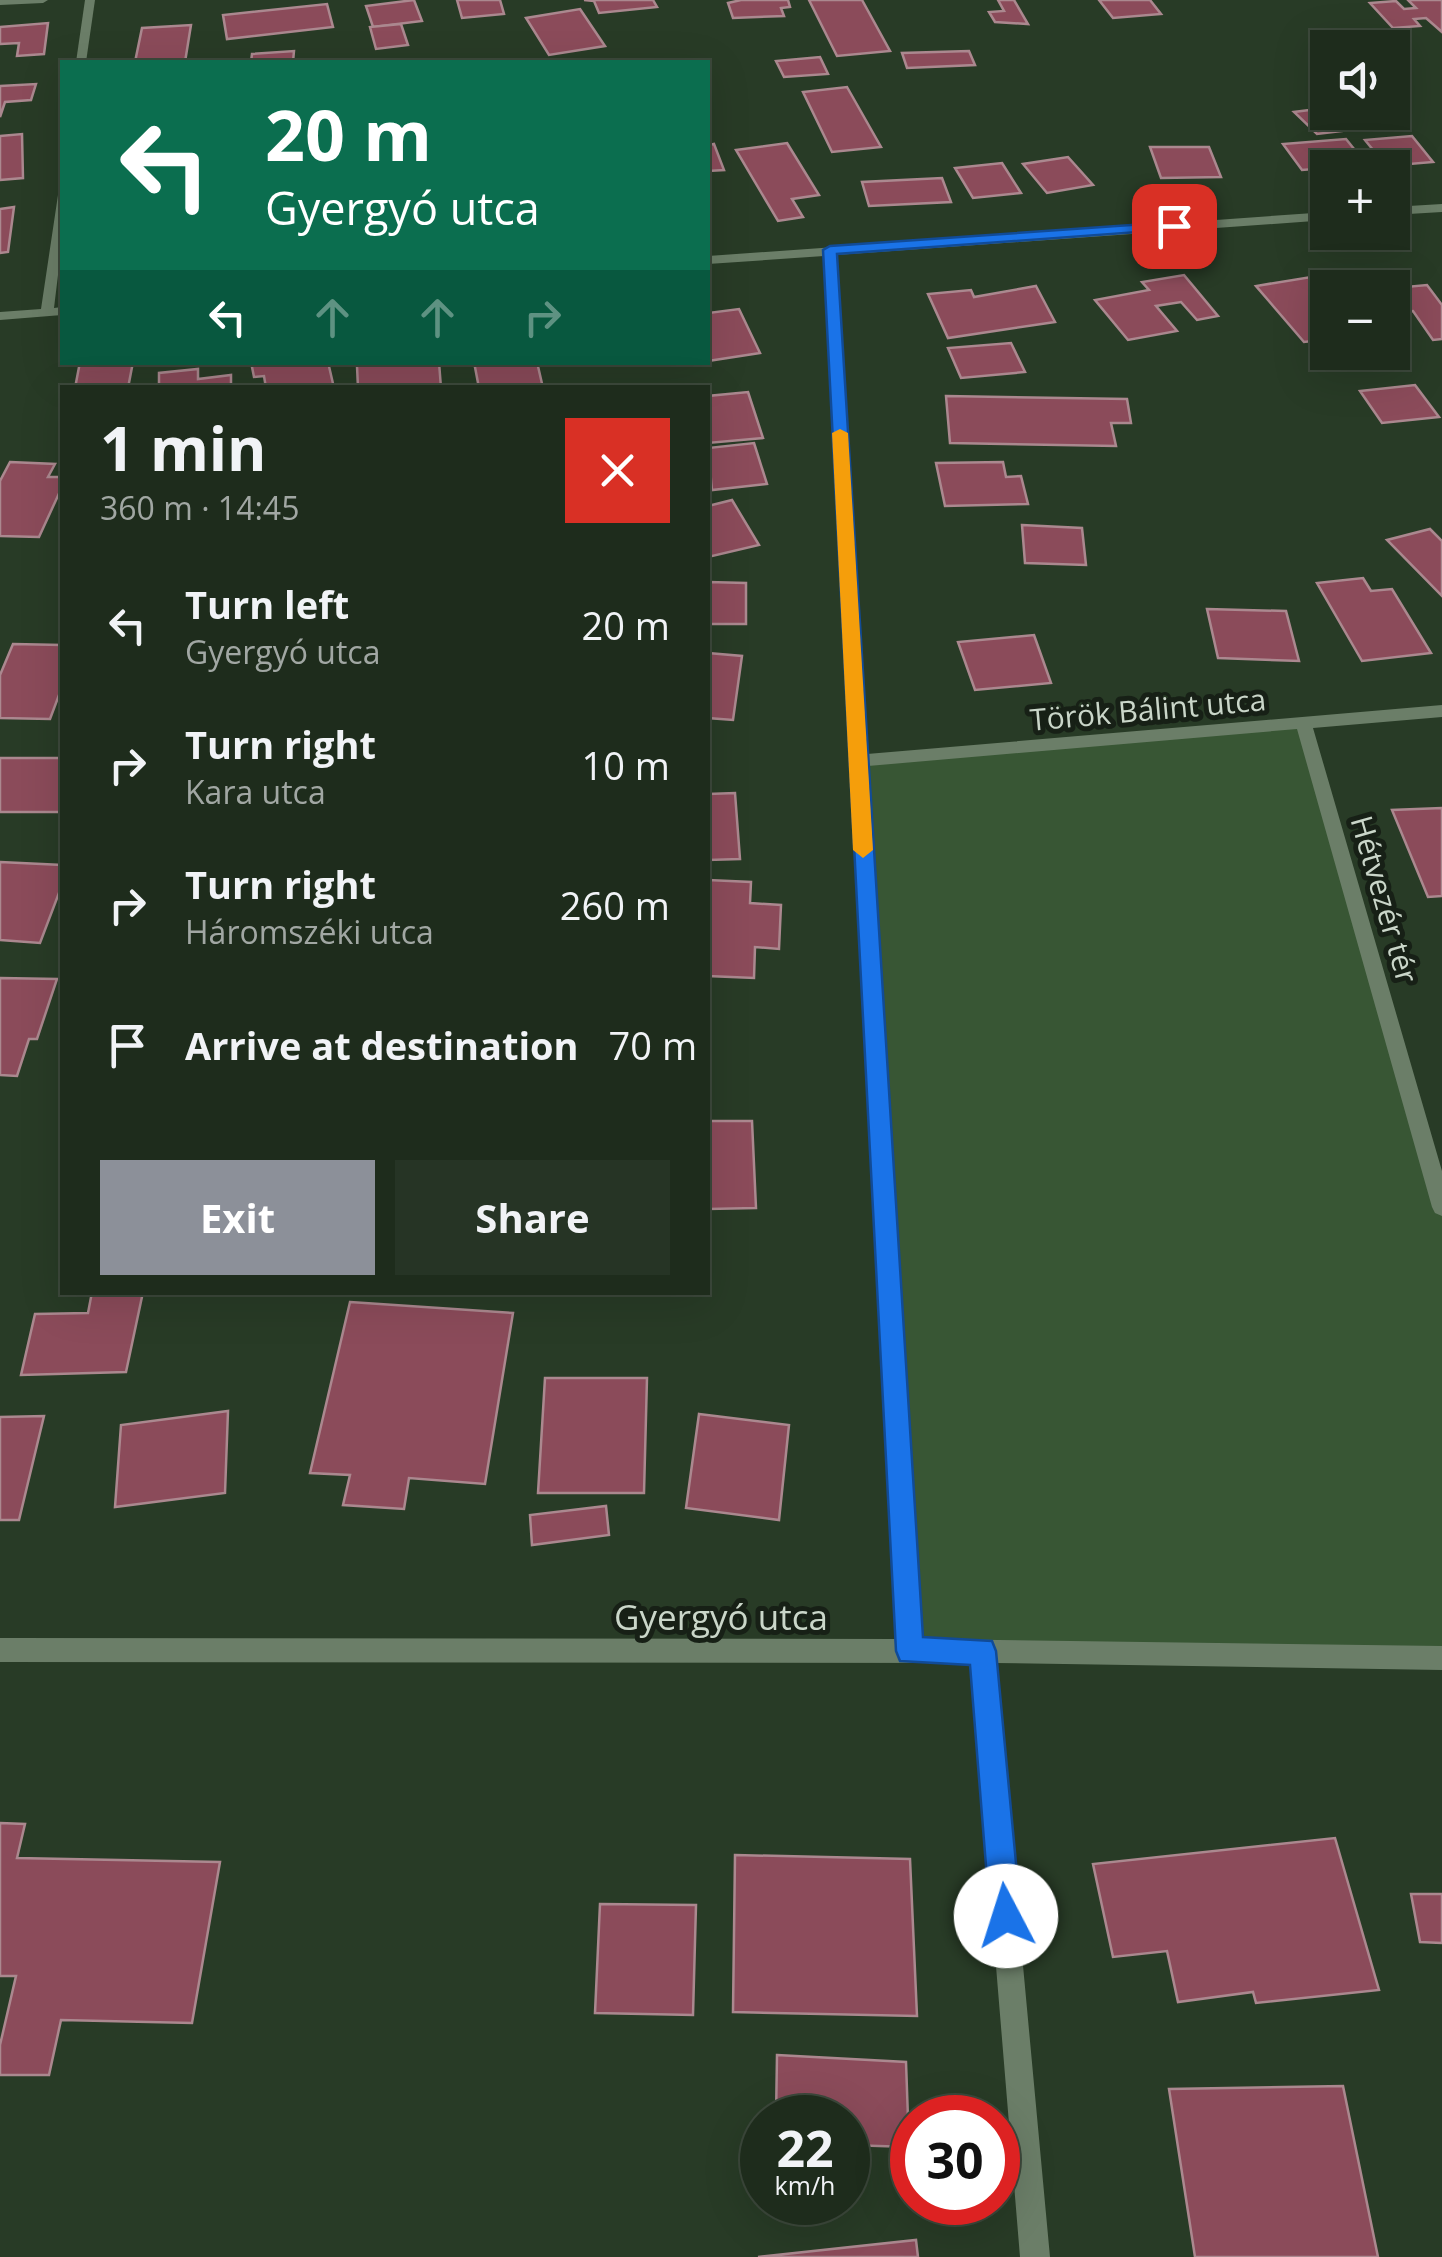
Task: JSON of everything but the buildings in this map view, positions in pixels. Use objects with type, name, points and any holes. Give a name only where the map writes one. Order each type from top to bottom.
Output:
[{"type":"street","points":[[0,2],[44,0]]},
{"type":"street","points":[[81,60],[90,0]]},
{"type":"street","points":[[1410,210],[1442,208]]},
{"type":"street","points":[[47,313],[60,213]]},
{"type":"street","points":[[710,260],[1310,217]]},
{"type":"street","points":[[830,250],[910,1651]]},
{"type":"street","points":[[1,319],[60,312]]},
{"type":"street","name":"Török Bálint utca","points":[[858,761],[1442,711]]},
{"type":"street","name":"Hétvezér tér","points":[[1304,724],[1442,1206]]},
{"type":"street","name":"Gyergyó utca","points":[[0,1650],[982,1651],[1442,1658]]},
{"type":"street","points":[[982,1651],[1035,2257]]},
{"type":"green space","points":[[1304,724],[1442,1207],[1442,1658],[909,1651],[857,761]]},
{"type":"slow traffic","points":[[840,433],[863,850]]},
{"type":"route","points":[[1006,1916],[982,1651],[910,1651],[830,250],[1174,226]]}]
